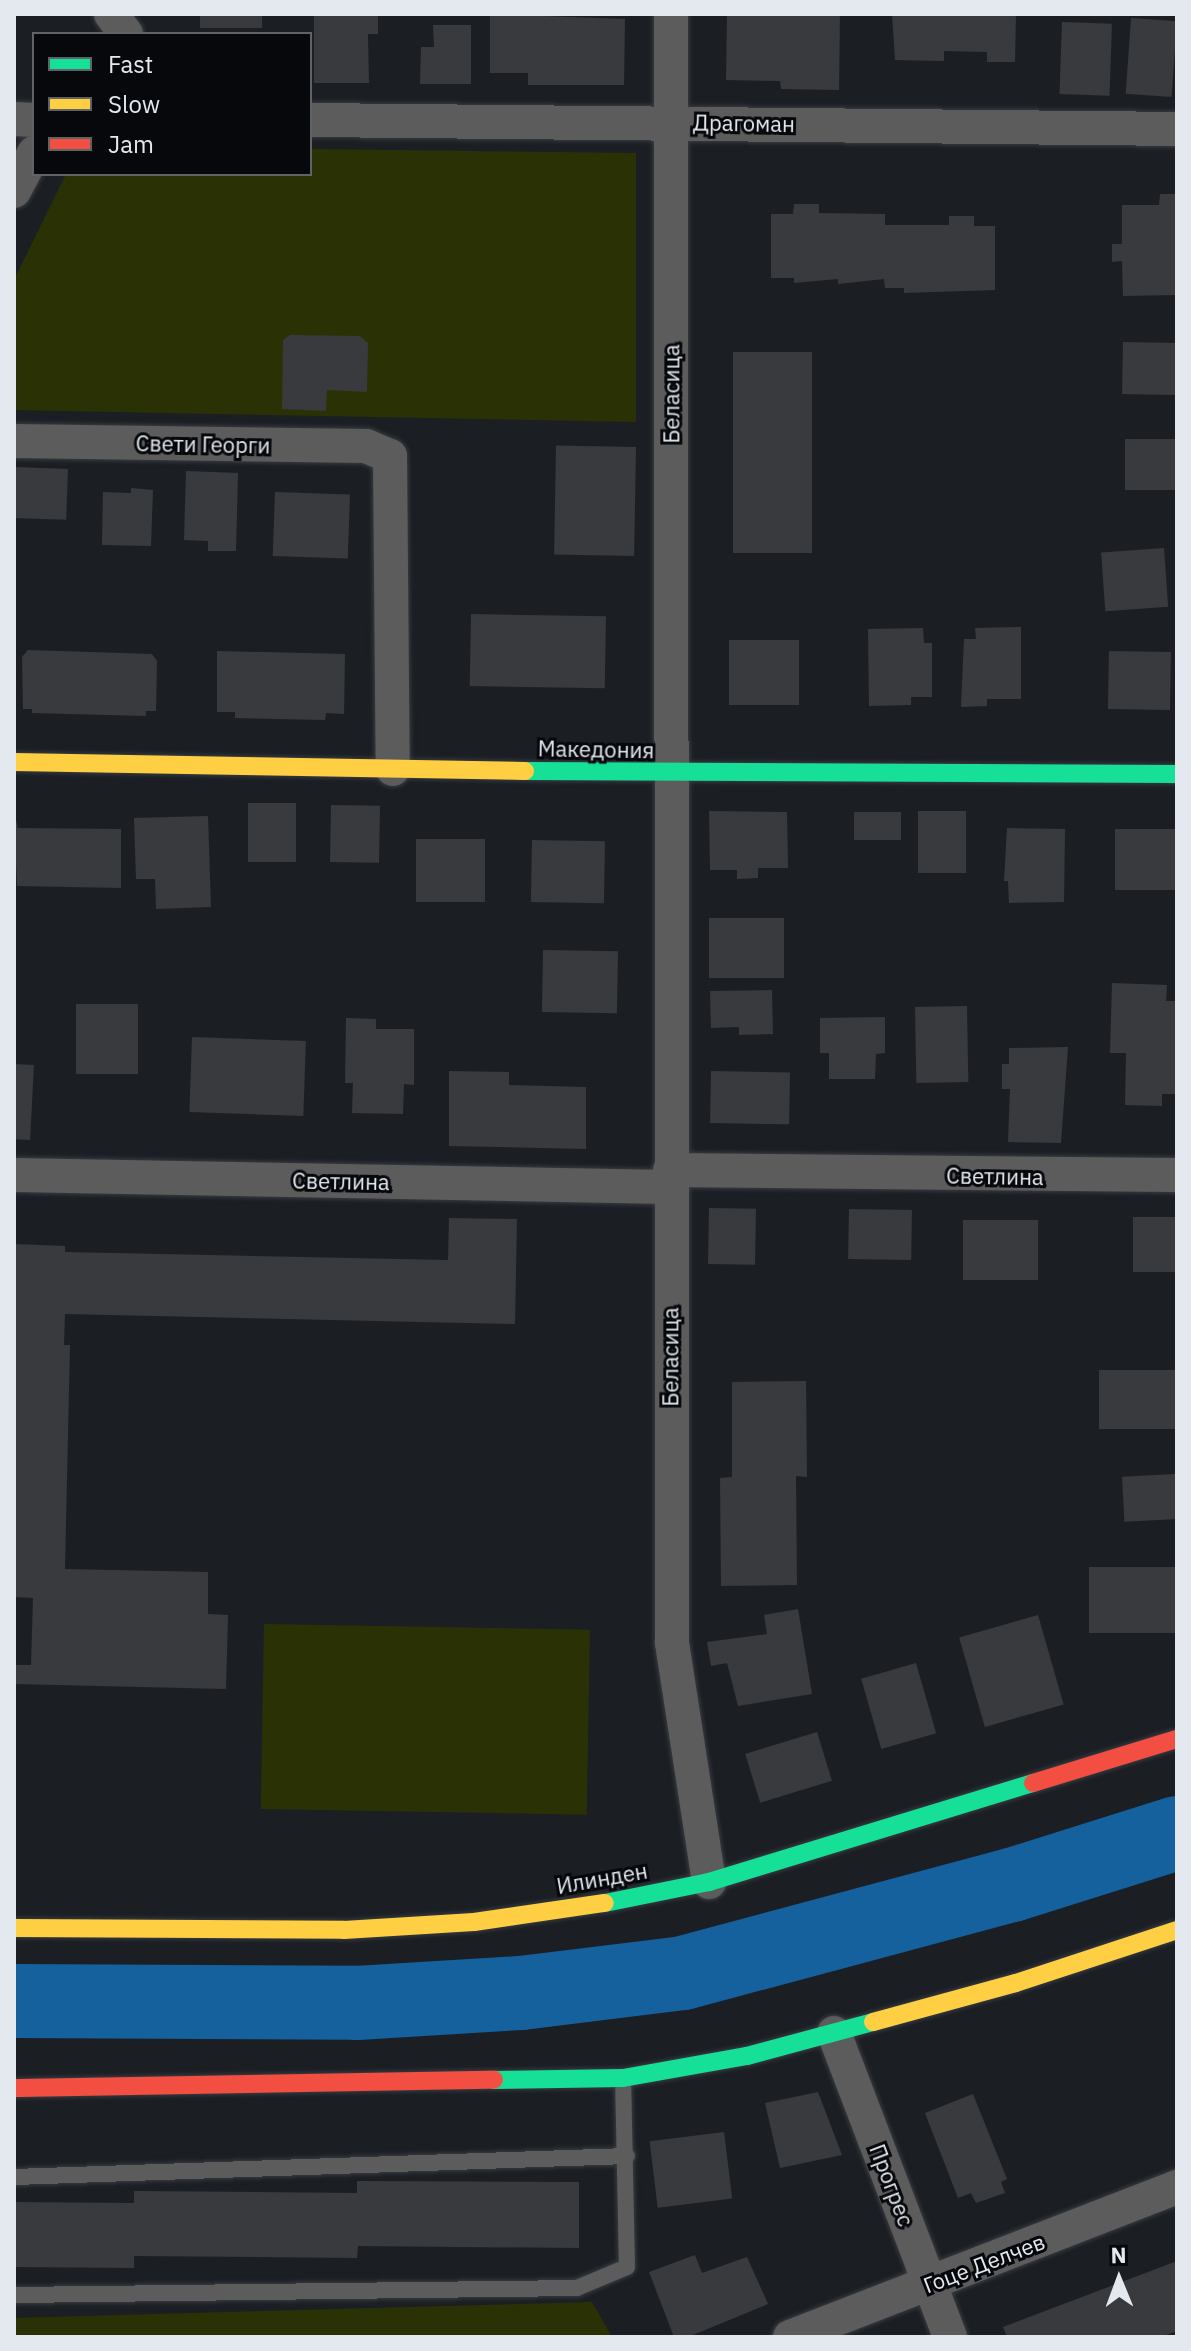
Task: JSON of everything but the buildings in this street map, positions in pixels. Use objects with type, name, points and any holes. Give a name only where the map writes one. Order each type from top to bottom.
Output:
[{"type":"main road","name":"Македония","points":[[14,762],[671,774],[1177,774]]},
{"type":"main road","name":"Илинден","points":[[14,1928],[344,1930],[474,1922],[709,1882],[1177,1739]]},
{"type":"main road","points":[[14,2088],[623,2078],[747,2056],[834,2033],[1016,1983],[1177,1930]]},
{"type":"street","points":[[111,14],[124,32]]},
{"type":"street","name":"Беласица","points":[[671,14],[672,829],[669,1178],[672,1643],[709,1882]]},
{"type":"street","name":"Драгоман","points":[[312,120],[1177,129]]},
{"type":"street","points":[[14,191],[32,157]]},
{"type":"street","name":"Свети Георги","points":[[14,441],[366,446],[390,456],[393,769]]},
{"type":"street","name":"Светлина","points":[[14,1175],[669,1178],[1177,1175]]},
{"type":"street","name":"Прогрес","points":[[834,2033],[950,2337]]},
{"type":"street","name":"Гоце Делчев","points":[[790,2337],[1177,2187]]},
{"type":"lane","points":[[14,2295],[577,2288],[627,2267],[623,2078]]},
{"type":"lane","points":[[14,2177],[627,2156]]},
{"type":"green space","points":[[312,149],[636,153],[636,422],[14,410],[14,280],[65,176],[312,176]]},
{"type":"green space","points":[[264,1624],[590,1630],[587,1815],[261,1809]]},
{"type":"green space","points":[[592,2302],[612,2337],[14,2337],[14,2318]]},
{"type":"waterway","points":[[14,2001],[357,2003],[521,1993],[683,1973],[1012,1885],[1177,1833]]},
{"type":"traffic: fast","points":[[525,771],[1177,774]]},
{"type":"traffic: fast","points":[[605,1903],[709,1882],[1033,1783]]},
{"type":"traffic: fast","points":[[494,2080],[623,2078],[747,2056],[873,2022]]},
{"type":"traffic: slow","points":[[14,762],[525,771]]},
{"type":"traffic: slow","points":[[14,1928],[344,1930],[474,1922],[605,1903]]},
{"type":"traffic: slow","points":[[873,2022],[1016,1983],[1177,1930]]},
{"type":"traffic: jam","points":[[1033,1783],[1177,1739]]},
{"type":"traffic: jam","points":[[14,2088],[494,2080]]}]
